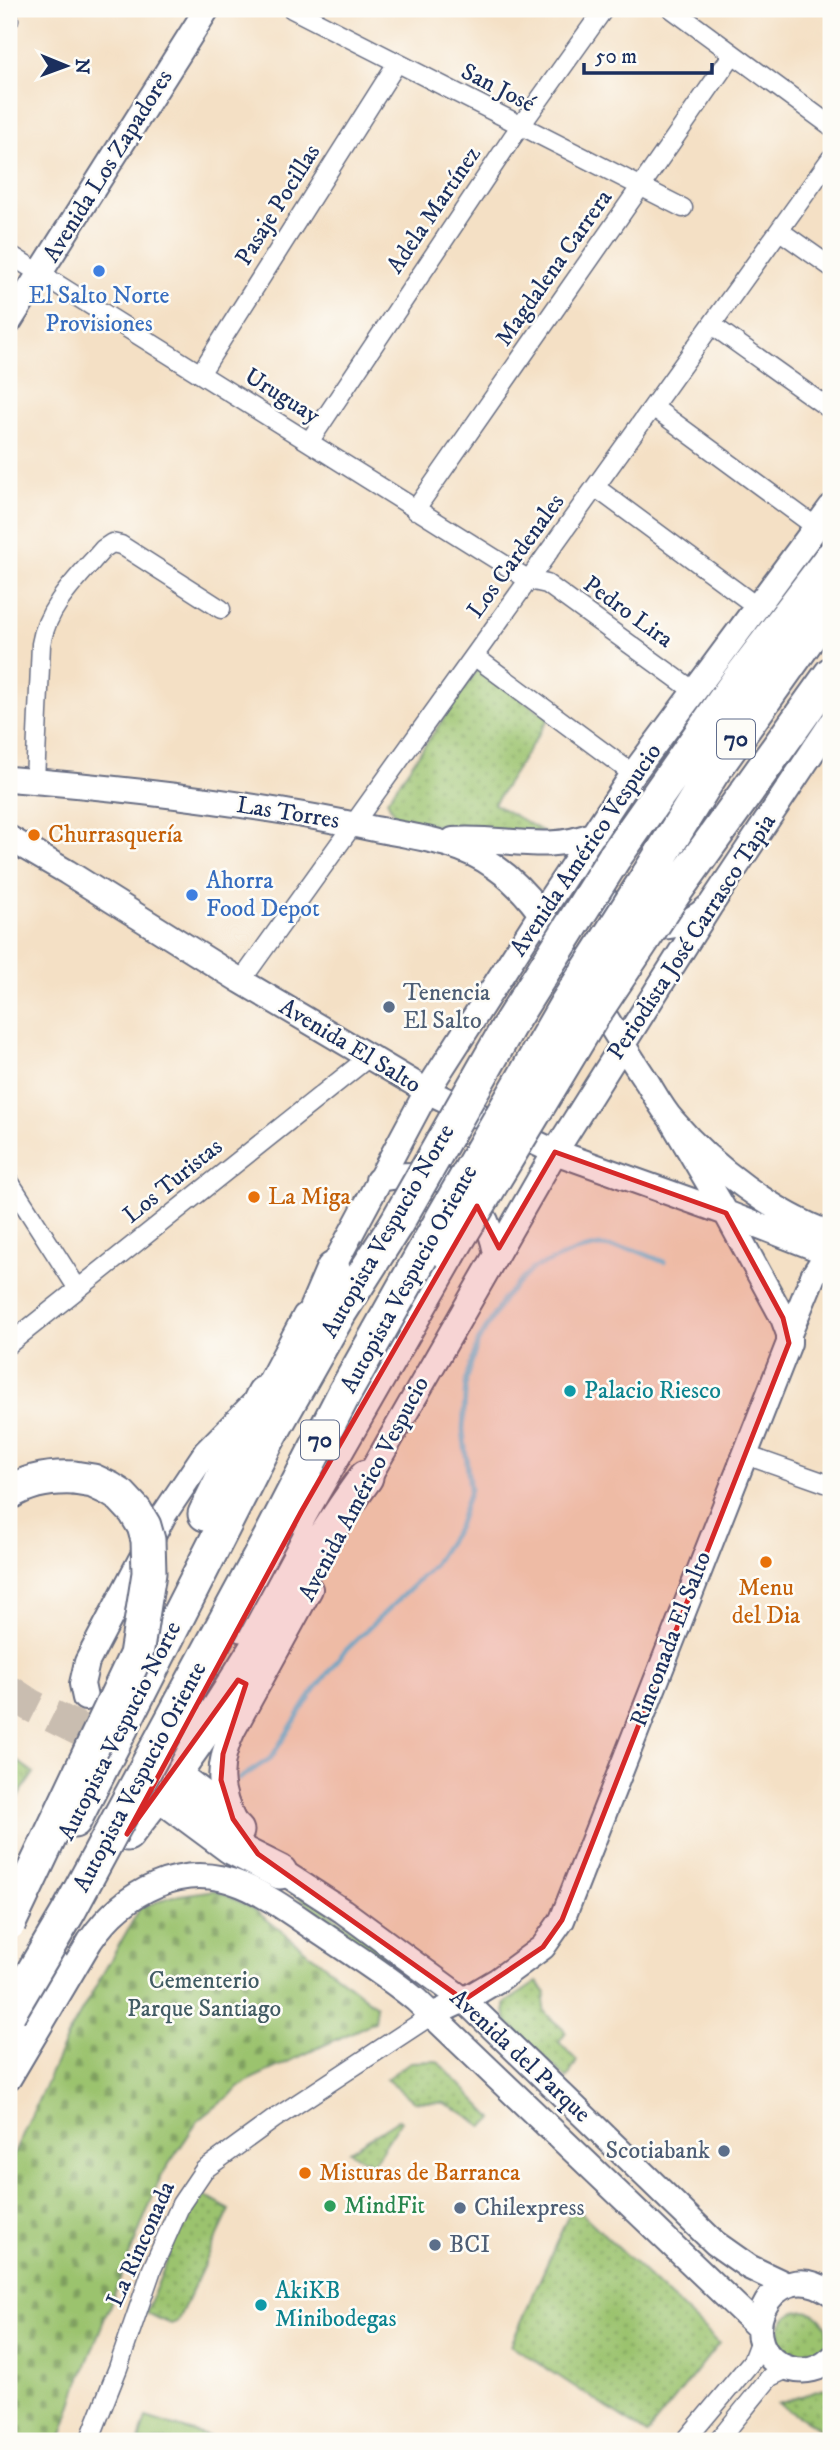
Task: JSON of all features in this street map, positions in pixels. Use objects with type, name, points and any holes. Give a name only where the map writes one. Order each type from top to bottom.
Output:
[{"type":"highway","name":"Autopista Vespucio Norte","points":[[9,1944],[61,1848],[273,1431],[340,1311],[396,1224],[508,1027],[604,846],[738,681],[831,558]]},
{"type":"highway","name":"Autopista Vespucio Oriente","points":[[9,2013],[69,1911],[271,1536],[344,1394],[444,1214],[567,1003],[660,886],[712,773],[831,606]]},
{"type":"highway","name":"70","points":[[9,2049],[301,1512],[449,1254],[593,1015],[660,886],[831,674]]},
{"type":"highway","points":[[202,1568],[333,1269]]},
{"type":"highway","points":[[9,1923],[264,1393]]},
{"type":"highway","points":[[127,1834],[205,1730],[327,1531],[366,1477]]},
{"type":"highway","points":[[9,1493],[41,1479],[74,1478],[98,1483],[116,1492],[135,1511],[146,1532],[150,1565],[136,1655]]},
{"type":"highway","points":[[183,1782],[243,1838]]},
{"type":"highway","points":[[183,1782],[231,1847],[272,1884]]},
{"type":"main road","name":"Avenida Los Zapadores","points":[[9,322],[207,9]]},
{"type":"main road","name":"Avenida Américo Vespucio","points":[[85,1698],[82,1684],[87,1662],[165,1513],[206,1452],[264,1393],[427,1091],[542,913],[604,846],[634,774],[831,507]]},
{"type":"main road","name":"Periodista José Carrasco Tapia","points":[[555,1152],[710,906],[831,724]]},
{"type":"main road","name":"Las Torres","points":[[9,779],[187,798],[354,824],[437,842],[467,851],[495,866],[519,887],[542,913]]},
{"type":"main road","name":"Avenida El Salto","points":[[9,838],[241,981],[427,1091],[555,1152],[830,1247]]},
{"type":"main road","points":[[437,842],[474,840],[604,846]]},
{"type":"main road","points":[[604,846],[590,855],[593,876],[601,895],[624,917],[643,925],[674,926],[694,919],[710,906]]},
{"type":"main road","points":[[542,913],[622,1045],[673,1121],[726,1213],[789,1334]]},
{"type":"main road","points":[[517,953],[528,946],[541,944],[554,947],[574,964]]},
{"type":"main road","points":[[673,1121],[748,1188],[802,1221],[830,1247]]},
{"type":"main road","name":"Avenida Américo Vespucio","points":[[243,1838],[223,1795],[221,1766],[226,1746],[346,1522],[366,1477],[555,1152]]},
{"type":"main road","points":[[378,1180],[418,1174],[438,1178],[456,1186],[472,1199],[484,1215],[492,1233],[496,1253]]},
{"type":"main road","name":"Rinconada El Salto","points":[[432,2015],[487,1988],[543,1947],[562,1920],[743,1454],[785,1354],[789,1334],[813,1276],[830,1247]]},
{"type":"main road","points":[[183,1782],[226,1746]]},
{"type":"main road","name":"Avenida del Parque","points":[[243,1838],[258,1854],[272,1884],[432,2015],[759,2333],[771,2358],[789,2368]]},
{"type":"main road","points":[[9,2078],[96,1931],[114,1911],[130,1899],[163,1881],[201,1877],[272,1884]]},
{"type":"main road","name":"Avenida del Parque","points":[[272,1884],[343,1911],[464,2000],[715,2243],[749,2267],[787,2285]]},
{"type":"main road","points":[[759,2333],[765,2303],[773,2293],[787,2285],[809,2282],[831,2292]]},
{"type":"main road","points":[[789,2368],[801,2371],[829,2363]]},
{"type":"street","name":"San José","points":[[292,9],[683,208]]},
{"type":"street","name":"Adela Martínez","points":[[309,442],[520,127],[604,9]]},
{"type":"street","points":[[672,9],[831,126]]},
{"type":"street","name":"Magdalena Carrera","points":[[415,510],[733,54]]},
{"type":"street","name":"Pasaje Pocillas","points":[[200,374],[397,63]]},
{"type":"street","name":"Los Cardenales","points":[[241,981],[831,159]]},
{"type":"street","points":[[780,231],[831,267]]},
{"type":"street","name":"Uruguay","points":[[9,254],[528,580]]},
{"type":"street","points":[[712,325],[831,410]]},
{"type":"street","points":[[653,407],[816,527]]},
{"type":"street","points":[[595,487],[756,606]]},
{"type":"street","points":[[35,781],[44,628],[55,606],[103,549],[112,543],[121,545],[221,609]]},
{"type":"street","name":"Pedro Lira","points":[[528,580],[547,584],[694,691]]},
{"type":"street","points":[[474,656],[634,774]]},
{"type":"street","name":"Los Turistas","points":[[9,1344],[369,1056]]},
{"type":"street","points":[[9,1181],[78,1289]]},
{"type":"street","points":[[743,1454],[831,1485]]},
{"type":"street","name":"La Rinconada","points":[[89,2441],[118,2368],[152,2269],[181,2204],[204,2170],[274,2119],[432,2015]]},
{"type":"street","points":[[685,2441],[751,2361],[759,2333]]},
{"type":"street","points":[[718,2441],[770,2377],[789,2368]]},
{"type":"highlighted area","points":[[555,1152],[726,1213],[783,1318],[789,1343],[562,1920],[543,1947],[464,2000],[258,1854],[233,1819],[221,1780],[223,1754],[246,1684],[238,1680],[127,1834],[301,1512],[477,1206],[499,1248]]},
{"type":"green space","points":[[478,669],[549,718],[494,804],[546,833],[398,823],[387,800]]},
{"type":"green space","points":[[9,1755],[34,1773],[9,1810]]},
{"type":"green space","points":[[269,1876],[316,1903],[429,1985],[424,1989]]},
{"type":"green space","name":"Cementerio Parque Santiago","points":[[215,1890],[251,1907],[376,2006],[374,2022],[249,2080],[198,2121],[161,2176],[79,2383],[60,2441],[9,2441],[9,2165],[67,2037],[140,1908],[173,1896]]},
{"type":"green space","points":[[537,1982],[546,1993],[546,2013],[566,2033],[559,2042],[577,2061],[567,2079],[506,2021],[505,2003]]},
{"type":"green space","points":[[437,2061],[494,2119],[482,2126],[444,2103],[414,2101],[386,2079],[410,2062]]},
{"type":"green space","points":[[399,2119],[401,2121],[372,2165],[349,2151]]},
{"type":"green space","points":[[199,2193],[230,2210],[177,2322],[171,2324],[146,2313],[184,2218]]},
{"type":"green space","points":[[573,2205],[719,2343],[647,2434],[511,2345]]},
{"type":"green space","points":[[803,2311],[820,2318],[827,2335],[820,2352],[803,2359],[786,2352],[779,2335],[786,2318]]},
{"type":"green space","points":[[829,2387],[831,2436],[778,2404]]},
{"type":"green space","points":[[146,2417],[223,2441],[139,2441]]},
{"type":"waterway","points":[[239,1779],[271,1758],[311,1695],[343,1653],[432,1567],[458,1527],[470,1490],[463,1430],[466,1379],[478,1342],[504,1298],[532,1269],[576,1251],[599,1246],[635,1250],[664,1262]]},
{"type":"tunnel","points":[[9,1691],[30,1705],[174,1777]]},
{"type":"place","name":"El Salto Norte Provisiones","points":[[99,271]]},
{"type":"place","name":"Churrasquería","points":[[34,835]]},
{"type":"place","name":"Ahorra Food Depot","points":[[192,895]]},
{"type":"place","name":"Tenencia El Salto","points":[[389,1007]]},
{"type":"place","name":"La Miga","points":[[254,1197]]},
{"type":"place","name":"Palacio Riesco","points":[[570,1391]]},
{"type":"place","name":"Menu del Dia","points":[[766,1562]]},
{"type":"place","name":"Scotiabank","points":[[724,2151]]},
{"type":"place","name":"Misturas de Barranca","points":[[305,2173]]},
{"type":"place","name":"MindFit","points":[[330,2206]]},
{"type":"place","name":"Chilexpress","points":[[460,2208]]},
{"type":"place","name":"BCI","points":[[435,2245]]},
{"type":"place","name":"AkiKB Minibodegas","points":[[261,2305]]}]
